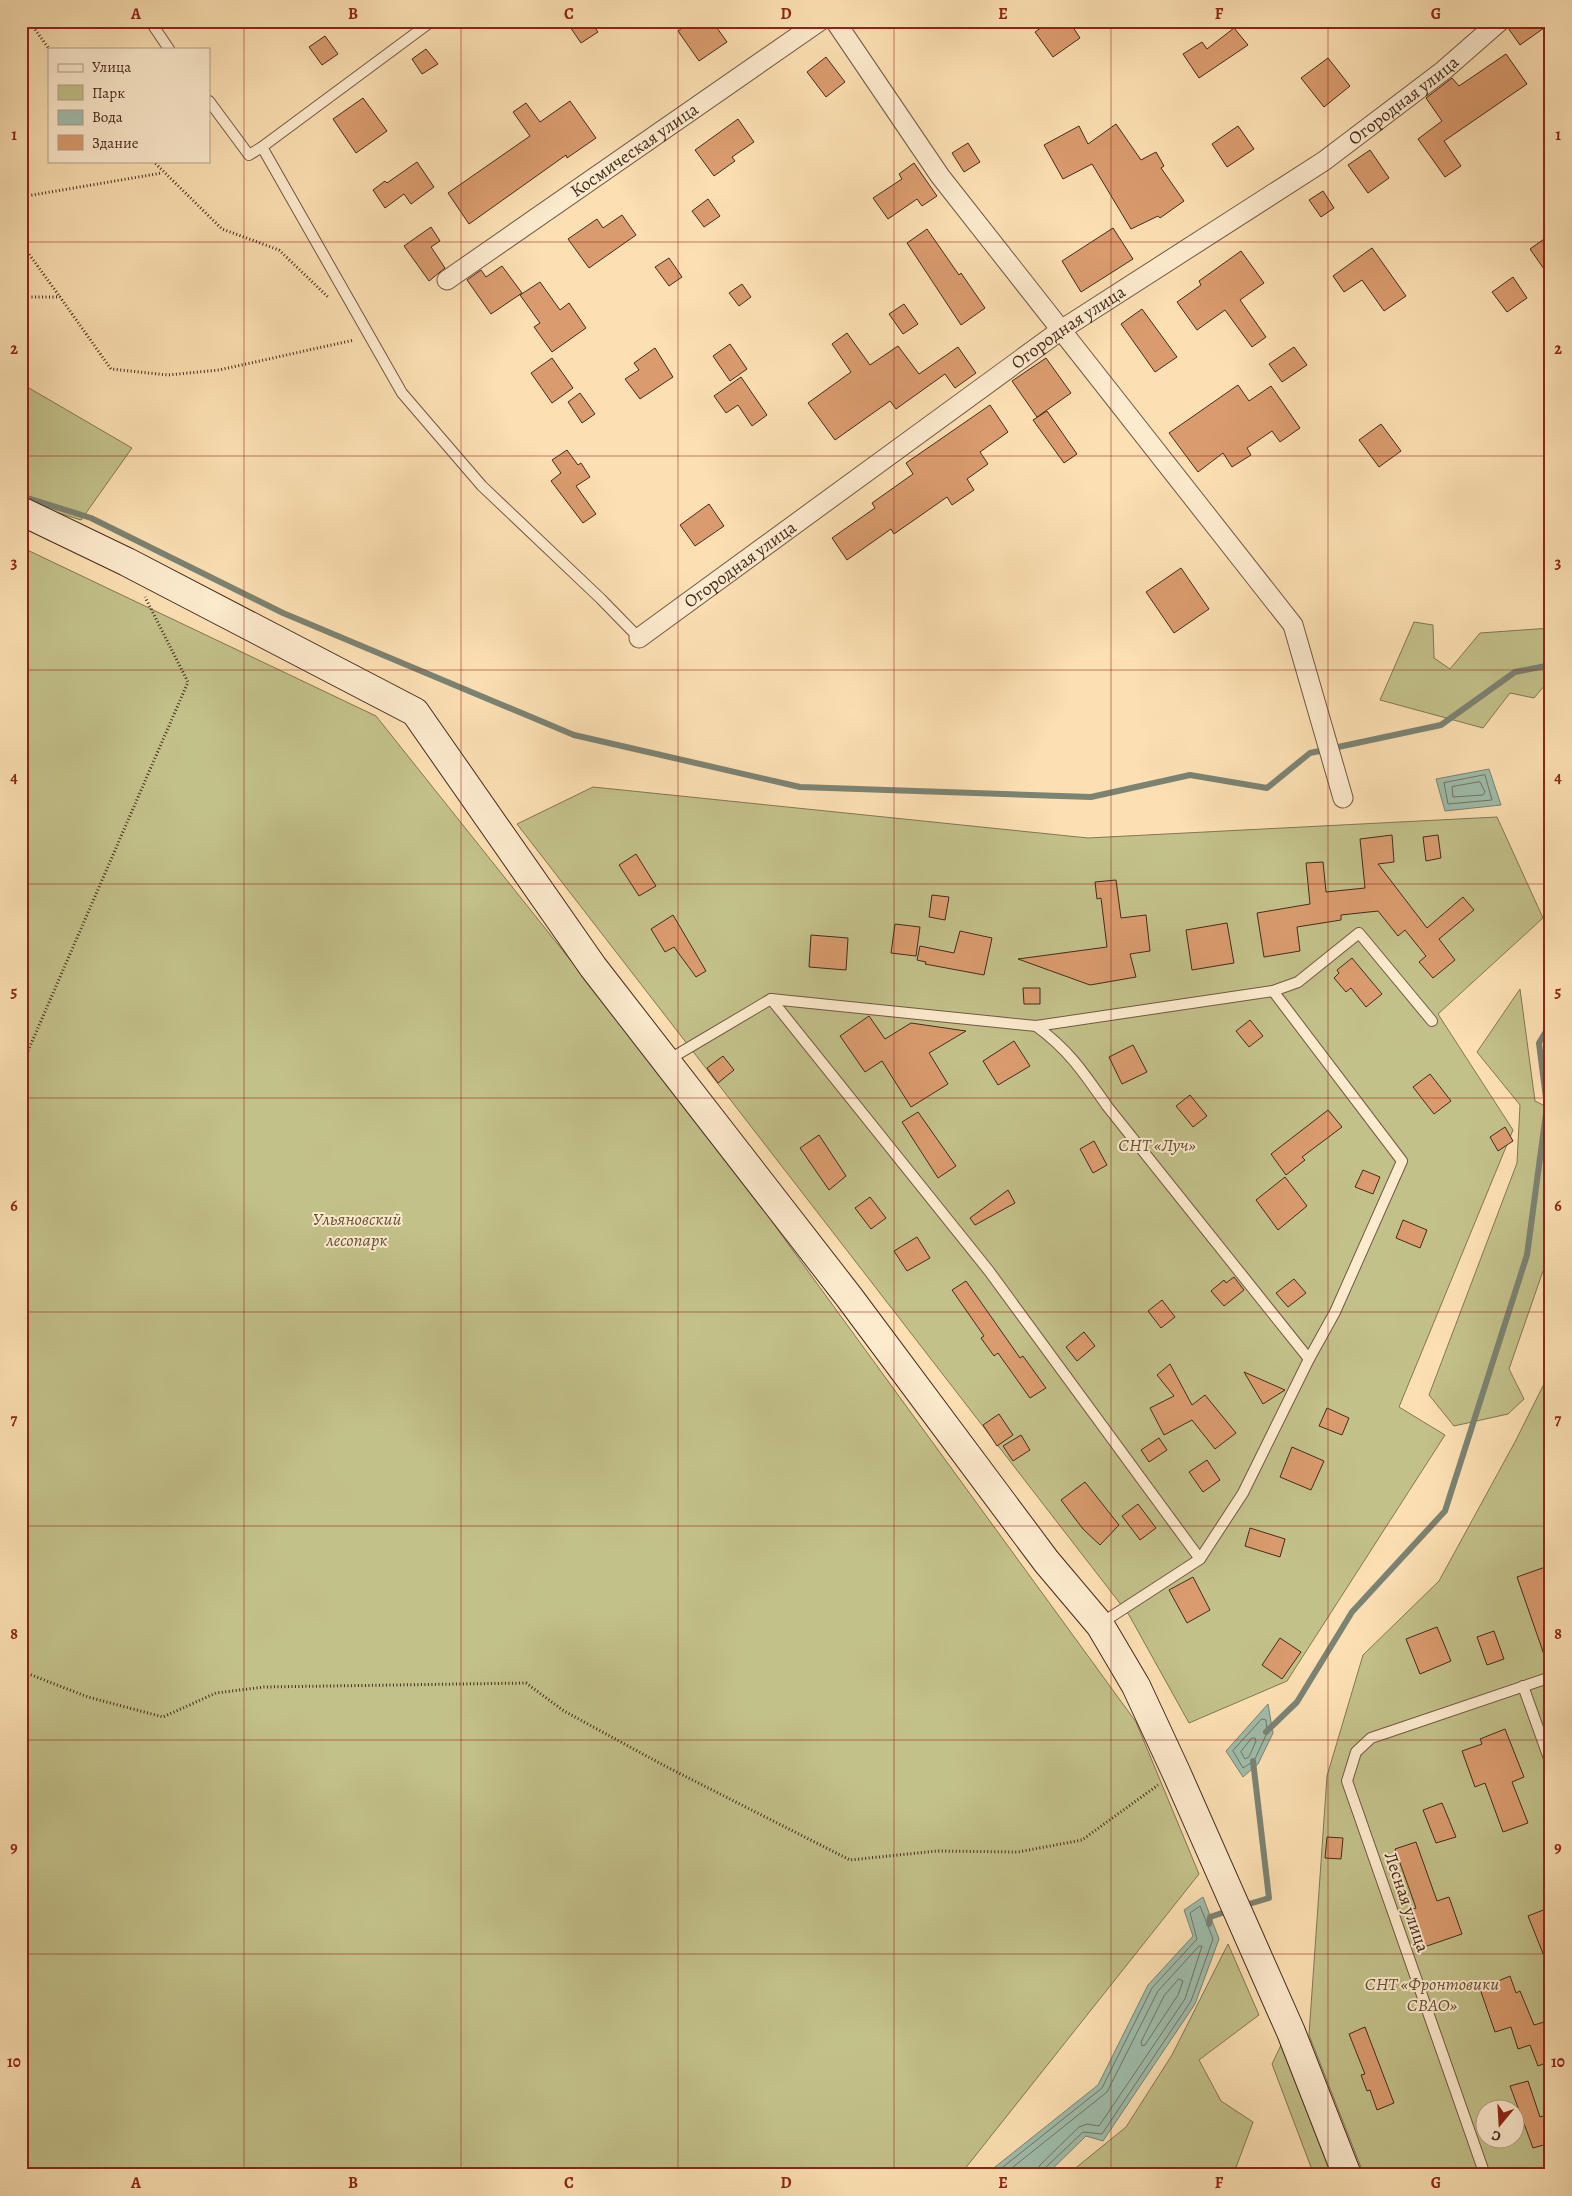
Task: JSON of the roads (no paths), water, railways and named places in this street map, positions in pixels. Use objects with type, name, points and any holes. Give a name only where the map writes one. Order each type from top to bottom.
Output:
[{"type":"street","name":"Космическая улица","points":[[447,280],[820,21]]},
{"type":"street","points":[[835,21],[940,176],[1293,625],[1343,798]]},
{"type":"street","name":"Огородная улица","points":[[639,638],[1061,330],[1324,161],[1444,70],[1500,21]]},
{"type":"street","points":[[21,511],[127,562],[415,712],[593,968],[849,1297],[1046,1562],[1100,1625],[1136,1686],[1176,1772],[1291,2032],[1347,2175]]},
{"type":"lane","points":[[150,21],[169,48]]},
{"type":"lane","points":[[210,103],[249,154],[262,147],[432,21]]},
{"type":"lane","points":[[262,147],[402,393],[482,486],[601,599],[639,638]]},
{"type":"lane","points":[[665,1062],[771,999],[1036,1026],[1273,991],[1298,982],[1359,933],[1432,1021]]},
{"type":"lane","points":[[1100,1625],[1200,1559],[1244,1492],[1309,1359],[1339,1303],[1402,1161],[1273,991]]},
{"type":"lane","points":[[771,999],[989,1271],[1200,1559]]},
{"type":"lane","points":[[1036,1026],[1058,1042],[1076,1062],[1107,1106],[1309,1359]]},
{"type":"lane","points":[[1551,1677],[1523,1686],[1551,1764]]},
{"type":"lane","name":"Лесная улица","points":[[1485,2175],[1347,1782],[1356,1752],[1371,1738],[1523,1686]]},
{"type":"water","points":[[1489,769],[1501,805],[1445,811],[1436,779]]},
{"type":"water","points":[[1268,1704],[1273,1733],[1258,1764],[1243,1777],[1226,1751]]},
{"type":"water","points":[[1203,1897],[1219,1939],[1195,2004],[1103,2141],[1086,2136],[1046,2175],[985,2175],[1098,2085],[1148,1985],[1193,1936],[1184,1910]]},
{"type":"waterway","points":[[21,496],[91,518],[283,613],[574,735],[800,787],[1091,797],[1190,775],[1267,788],[1310,753],[1441,725],[1515,672],[1551,665]]},
{"type":"waterway","points":[[1266,1732],[1297,1702],[1352,1612],[1445,1511],[1527,1255],[1547,1106],[1539,1043],[1551,1023]]},
{"type":"waterway","points":[[1249,1904],[1269,1898],[1253,1761]]},
{"type":"waterway","points":[[1209,1924],[1210,1917],[1222,1913]]},
{"type":"park label","name":"СНТ «Луч»","points":[[1157,1145]]},
{"type":"park label","name":"Ульяновский лесопарк","points":[[357,1229]]},
{"type":"park label","name":"СНТ «Фронтовики СВАО»","points":[[1432,1994]]}]
